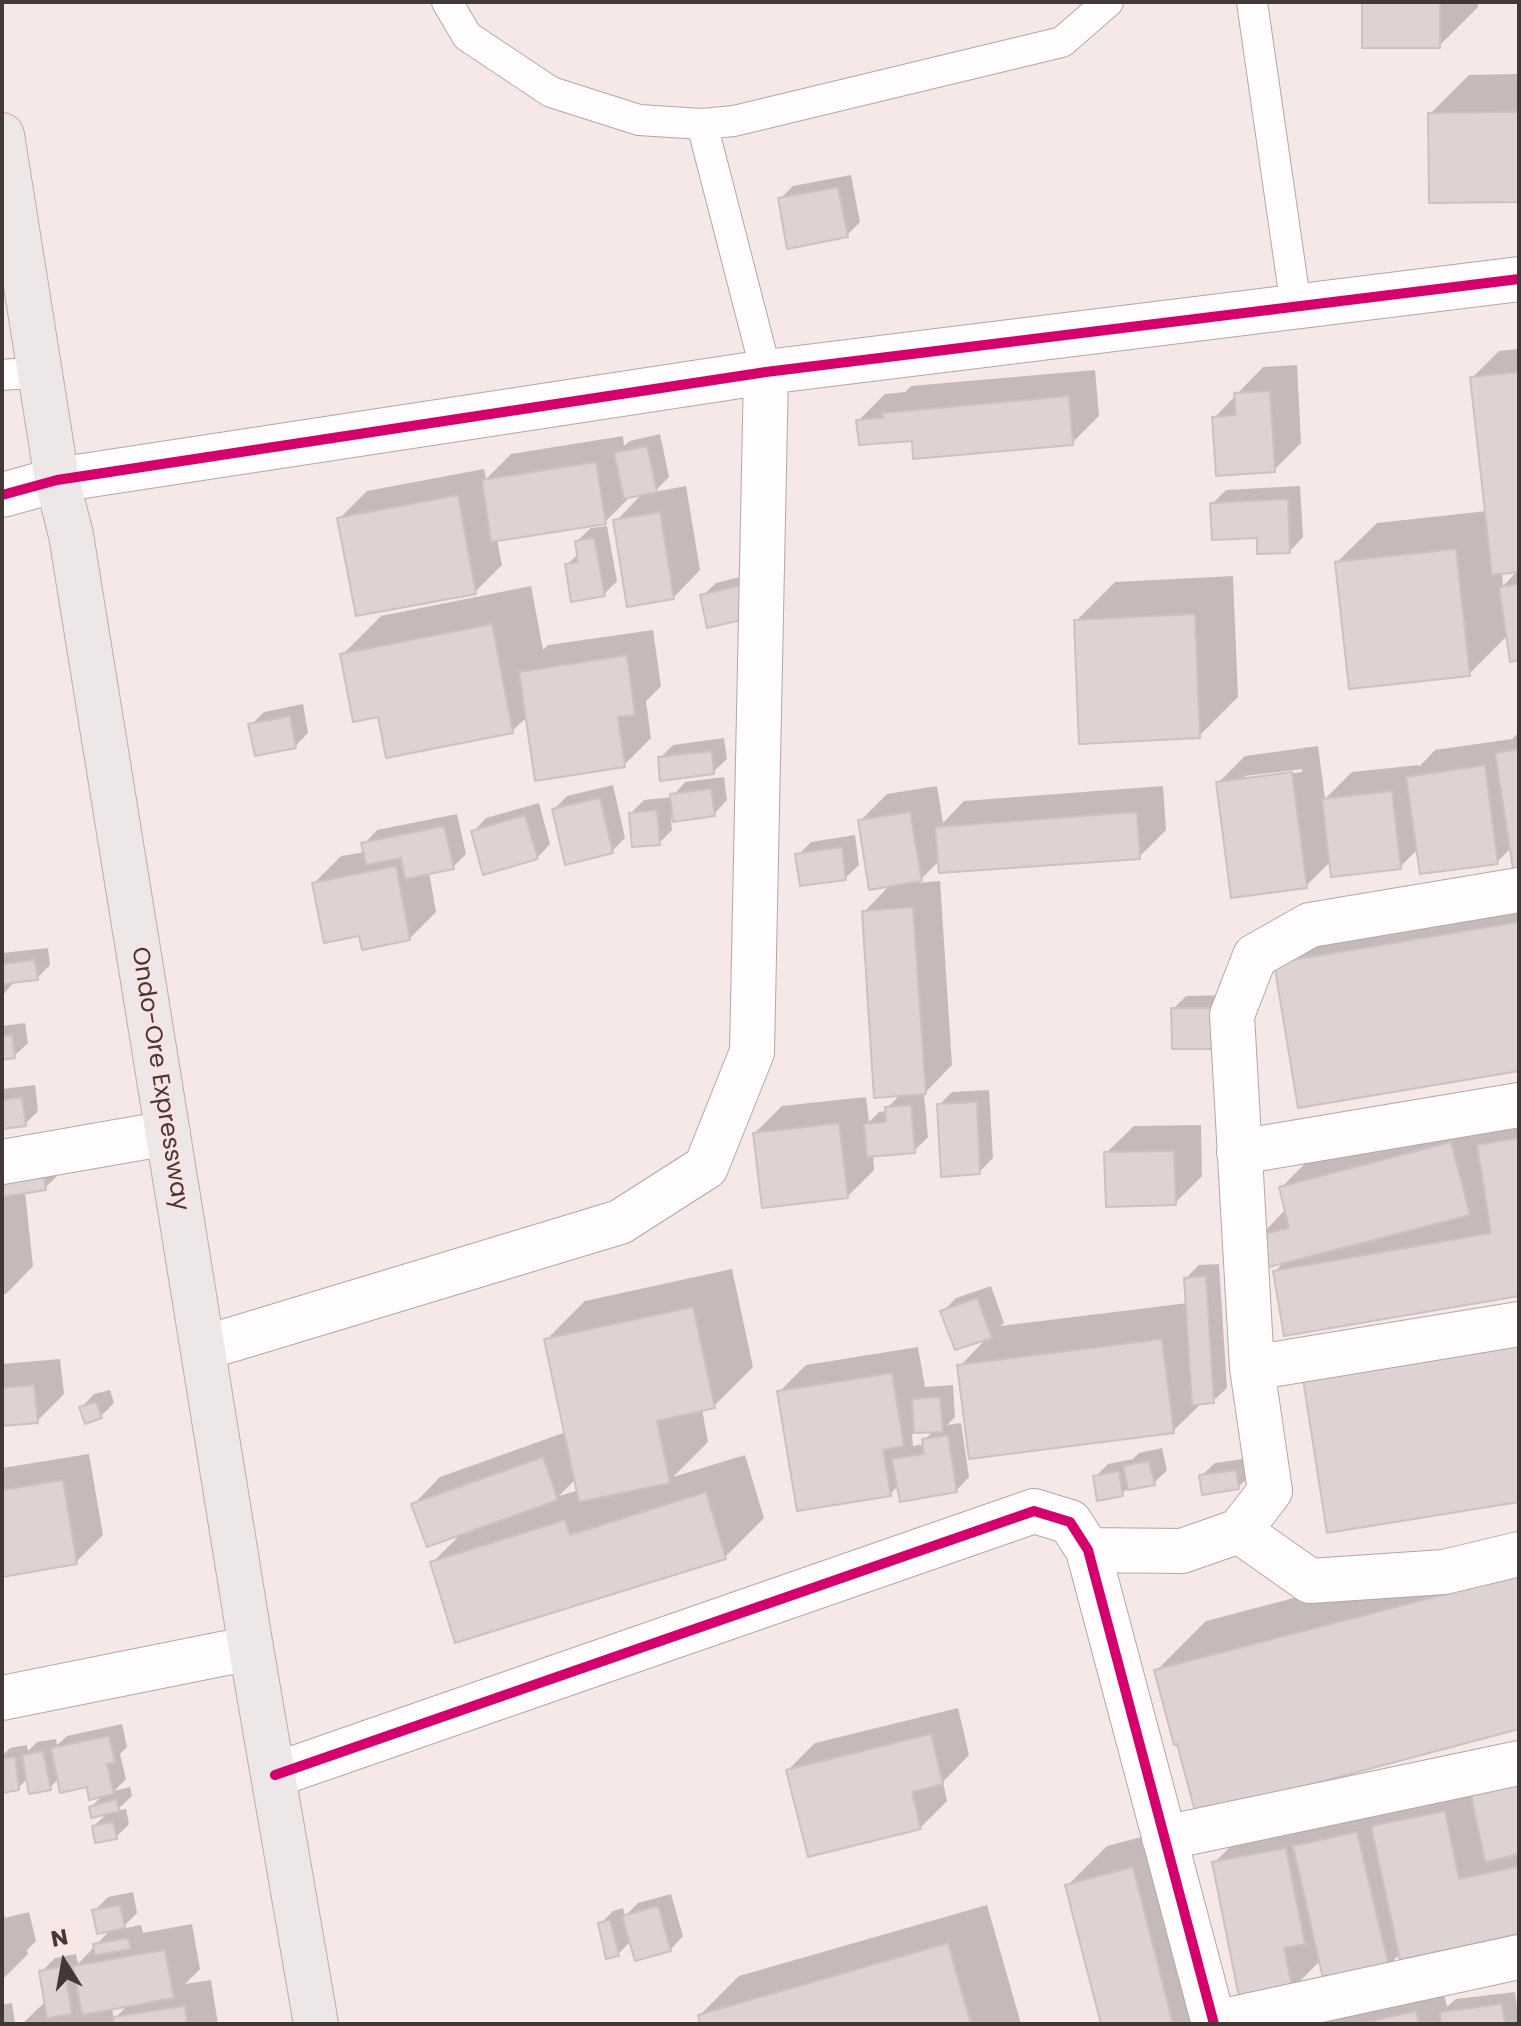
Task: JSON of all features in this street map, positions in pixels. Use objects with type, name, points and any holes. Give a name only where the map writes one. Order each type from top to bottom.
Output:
[{"type":"main road","name":"Ondo-Ore Expressway","points":[[2,135],[21,374],[57,480],[71,535],[251,1648],[316,2024]]},
{"type":"street","points":[[2,495],[57,480],[766,372],[1519,279]]},
{"type":"street","points":[[204,1348],[620,1222],[706,1167],[752,1052],[766,372]]},
{"type":"street","points":[[1088,1550],[1182,1551],[1239,1531],[1270,1491],[1252,1368],[1232,1015],[1255,956],[1310,925],[1519,890]]},
{"type":"street","points":[[1239,1152],[1519,1105]]},
{"type":"street","points":[[2,1162],[168,1133]]},
{"type":"street","points":[[1252,1368],[1519,1324]]},
{"type":"street","points":[[275,1775],[1034,1511],[1070,1522],[1088,1550],[1214,2024],[1519,1957]]},
{"type":"street","points":[[1239,1531],[1310,1581],[1444,1572],[1519,1554]]},
{"type":"street","points":[[2,1698],[251,1648]]},
{"type":"street","points":[[1164,1838],[1519,1763]]},
{"type":"lane","points":[[447,2],[467,36],[551,92],[639,120],[702,124],[734,121],[1062,42],[1108,2]]},
{"type":"lane","points":[[1252,2],[1296,307]]},
{"type":"lane","points":[[702,124],[766,372]]},
{"type":"building","points":[[1362,2],[1440,2],[1440,48],[1362,48]]},
{"type":"building","points":[[1519,112],[1519,202],[1429,203],[1428,113]]},
{"type":"building","points":[[838,187],[848,237],[787,249],[778,198]]},
{"type":"building","points":[[1519,372],[1519,572],[1492,575],[1470,377]]},
{"type":"building","points":[[1270,391],[1275,472],[1216,476],[1212,417],[1236,415],[1234,393]]},
{"type":"building","points":[[1069,396],[1073,445],[913,459],[912,441],[859,445],[856,420],[883,418],[882,413]]},
{"type":"building","points":[[647,446],[657,492],[624,499],[614,453]]},
{"type":"building","points":[[596,462],[606,524],[491,542],[482,480]]},
{"type":"building","points":[[458,495],[476,594],[356,616],[337,518]]},
{"type":"building","points":[[1288,499],[1290,553],[1257,554],[1257,538],[1212,540],[1210,503]]},
{"type":"building","points":[[660,512],[674,599],[627,607],[613,520]]},
{"type":"building","points":[[594,538],[605,596],[571,602],[565,564],[578,562],[575,541]]},
{"type":"building","points":[[1456,549],[1470,676],[1349,689],[1335,562]]},
{"type":"building","points":[[747,584],[754,617],[707,628],[700,595]]},
{"type":"building","points":[[1519,584],[1519,660],[1510,662],[1499,587]]},
{"type":"building","points":[[1195,614],[1200,738],[1079,744],[1074,620]]},
{"type":"building","points":[[492,624],[513,733],[386,758],[378,717],[353,722],[340,654]]},
{"type":"building","points":[[627,655],[635,715],[618,717],[625,767],[535,781],[519,672]]},
{"type":"building","points":[[290,716],[296,748],[255,756],[248,724]]},
{"type":"building","points":[[1519,749],[1519,868],[1513,869],[1495,753]]},
{"type":"building","points":[[712,751],[714,774],[660,781],[658,757]]},
{"type":"building","points":[[1485,765],[1498,864],[1420,874],[1406,777]]},
{"type":"building","points":[[1292,772],[1307,888],[1231,898],[1216,782]]},
{"type":"building","points":[[711,789],[715,816],[673,822],[670,794]]},
{"type":"building","points":[[1392,791],[1401,869],[1331,877],[1322,799]]},
{"type":"building","points":[[600,798],[613,853],[565,865],[552,809]]},
{"type":"building","points":[[657,810],[660,845],[632,847],[629,813]]},
{"type":"building","points":[[910,812],[922,881],[869,890],[858,820]]},
{"type":"building","points":[[1137,812],[1140,859],[939,873],[935,827]]},
{"type":"building","points":[[525,815],[538,859],[483,875],[471,831]]},
{"type":"building","points":[[444,826],[454,869],[405,879],[401,858],[366,865],[361,843]]},
{"type":"building","points":[[842,847],[846,880],[800,886],[795,854]]},
{"type":"building","points":[[396,866],[410,940],[362,950],[359,936],[324,943],[312,883]]},
{"type":"building","points":[[913,907],[926,1094],[874,1098],[862,911]]},
{"type":"building","points":[[1519,922],[1519,1071],[1298,1108],[1274,963]]},
{"type":"building","points":[[35,960],[38,980],[2,984],[2,964]]},
{"type":"building","points":[[1171,1008],[1217,1008],[1217,1049],[1172,1049]]},
{"type":"building","points":[[12,1035],[15,1058],[2,1060],[2,1036]]},
{"type":"building","points":[[22,1097],[26,1126],[2,1129],[2,1100]]},
{"type":"building","points":[[977,1102],[980,1174],[941,1177],[937,1104]]},
{"type":"building","points":[[911,1105],[915,1153],[867,1157],[864,1124],[886,1122],[885,1107]]},
{"type":"building","points":[[839,1123],[848,1198],[762,1208],[753,1133]]},
{"type":"building","points":[[1519,1138],[1519,1296],[1284,1336],[1273,1271],[1491,1233],[1477,1145]]},
{"type":"building","points":[[1451,1142],[1470,1215],[1265,1268],[1257,1236],[1289,1228],[1279,1187]]},
{"type":"building","points":[[1174,1151],[1176,1205],[1106,1207],[1104,1152]]},
{"type":"building","points":[[42,1168],[46,1190],[2,1197],[2,1175]]},
{"type":"building","points":[[1206,1276],[1214,1403],[1192,1405],[1184,1278]]},
{"type":"building","points":[[977,1298],[992,1338],[955,1350],[940,1311]]},
{"type":"building","points":[[693,1307],[715,1408],[657,1421],[670,1483],[579,1502],[544,1339]]},
{"type":"building","points":[[1162,1339],[1174,1433],[969,1459],[957,1365]]},
{"type":"building","points":[[1519,1345],[1519,1502],[1327,1533],[1303,1379]]},
{"type":"building","points":[[892,1373],[904,1446],[883,1450],[891,1496],[797,1511],[777,1391]]},
{"type":"building","points":[[34,1385],[38,1423],[2,1426],[2,1388]]},
{"type":"building","points":[[940,1397],[943,1432],[914,1433],[912,1399]]},
{"type":"building","points":[[96,1402],[102,1418],[85,1424],[79,1407]]},
{"type":"building","points":[[948,1435],[957,1492],[900,1502],[892,1459],[924,1454],[922,1439]]},
{"type":"building","points":[[543,1457],[558,1500],[427,1547],[411,1504]]},
{"type":"building","points":[[1149,1461],[1155,1485],[1128,1490],[1123,1466]]},
{"type":"building","points":[[1236,1470],[1239,1489],[1202,1495],[1199,1475]]},
{"type":"building","points":[[1119,1471],[1123,1496],[1097,1501],[1093,1476]]},
{"type":"building","points":[[63,1480],[77,1564],[2,1577],[2,1490]]},
{"type":"building","points":[[706,1492],[726,1559],[455,1643],[430,1562],[565,1520],[570,1535]]},
{"type":"building","points":[[1519,1575],[1519,1729],[1196,1815],[1154,1670]]},
{"type":"building","points":[[931,1734],[943,1784],[912,1792],[921,1829],[808,1857],[786,1770]]},
{"type":"building","points":[[109,1736],[115,1762],[107,1764],[114,1794],[89,1800],[87,1787],[60,1793],[51,1748]]},
{"type":"building","points":[[43,1751],[51,1790],[29,1794],[22,1755]]},
{"type":"building","points":[[15,1757],[19,1790],[2,1793],[2,1759]]},
{"type":"building","points":[[1519,1785],[1519,1854],[1485,1862],[1471,1795]]},
{"type":"building","points":[[116,1799],[120,1811],[91,1818],[89,1807]]},
{"type":"building","points":[[1445,1811],[1459,1879],[1519,1866],[1519,1934],[1400,1960],[1371,1826]]},
{"type":"building","points":[[113,1822],[117,1839],[95,1843],[92,1826]]},
{"type":"building","points":[[1357,1832],[1389,1967],[1324,1983],[1293,1846]]},
{"type":"building","points":[[1286,1848],[1305,1944],[1284,1948],[1293,1991],[1240,2002],[1212,1862]]},
{"type":"building","points":[[1133,1867],[1173,2024],[1101,2024],[1065,1885]]},
{"type":"building","points":[[120,1905],[125,1928],[97,1934],[92,1910]]},
{"type":"building","points":[[658,1906],[671,1951],[635,1961],[622,1916]]},
{"type":"building","points":[[610,1920],[619,1956],[606,1959],[598,1923]]},
{"type":"building","points":[[128,1938],[131,1949],[95,1955],[93,1944]]},
{"type":"building","points":[[948,1943],[971,2024],[700,2024],[698,2015]]},
{"type":"building","points":[[165,1950],[174,1998],[82,2015],[73,1966]]},
{"type":"building","points":[[64,1966],[72,2014],[47,2018],[39,1971]]},
{"type":"building","points":[[1502,2004],[1505,2024],[1441,2024],[1440,2012]]},
{"type":"building","points":[[185,2006],[187,2024],[114,2024],[113,2017]]},
{"type":"building","points":[[1416,2011],[1419,2024],[1360,2024]]},
{"type":"cycle path","points":[[2,495],[57,480],[766,372],[1519,279]]},
{"type":"cycle path","points":[[275,1775],[1034,1511],[1070,1522],[1088,1550],[1214,2024]]}]
